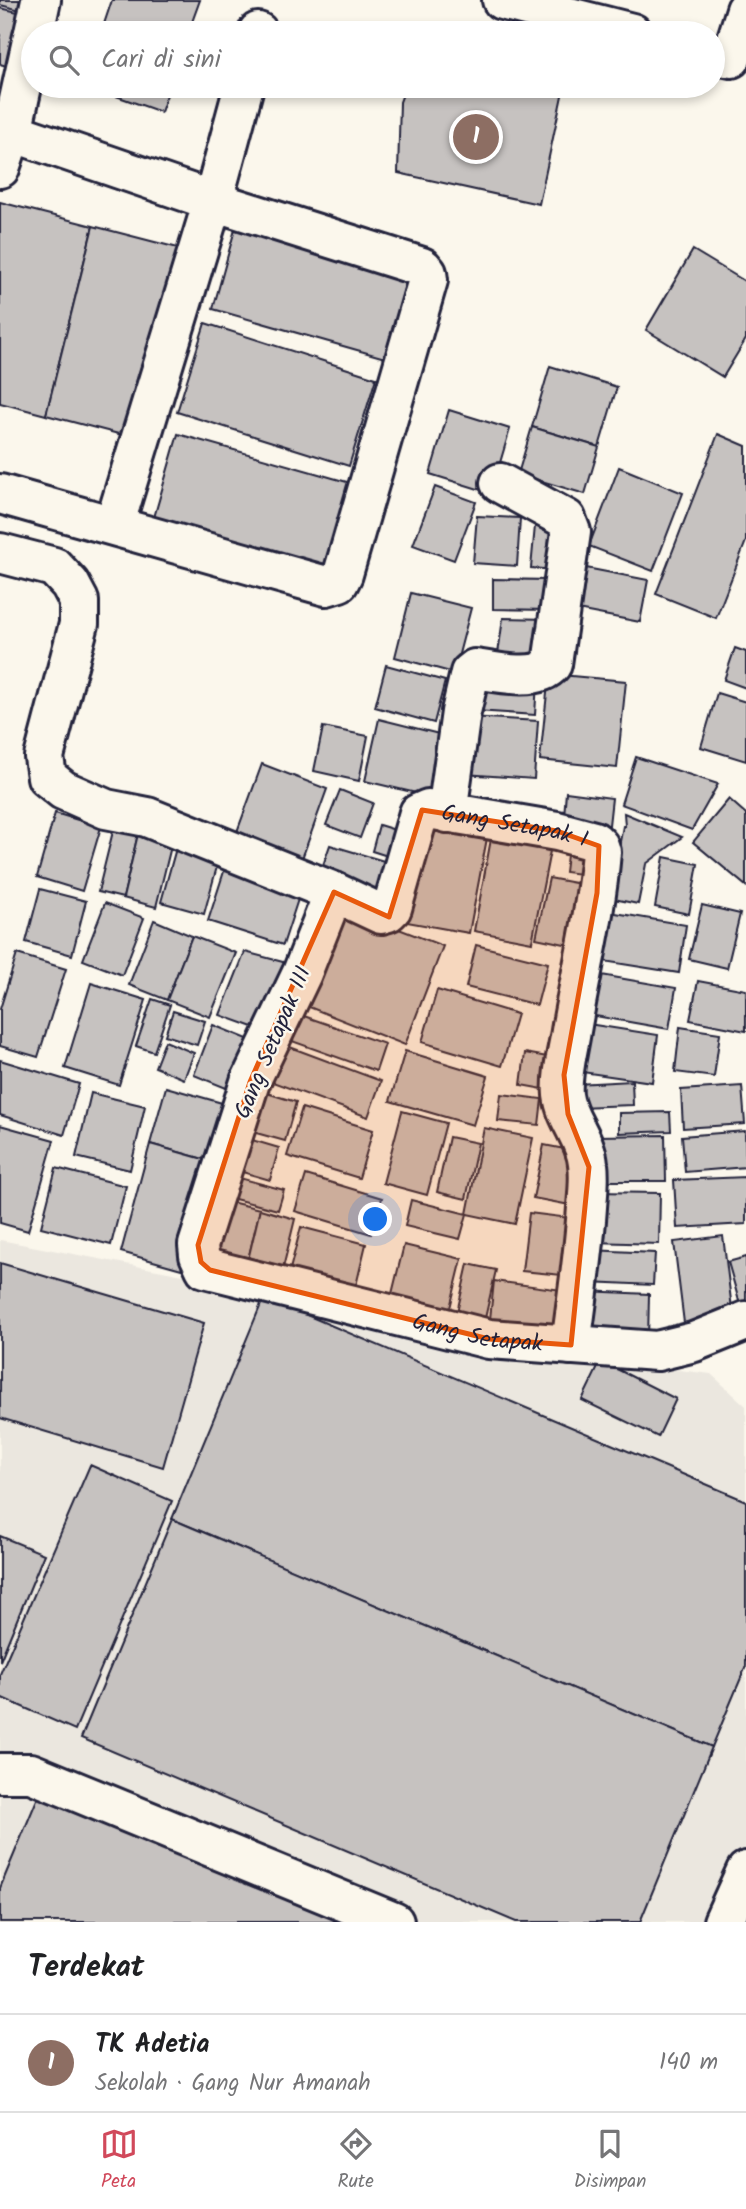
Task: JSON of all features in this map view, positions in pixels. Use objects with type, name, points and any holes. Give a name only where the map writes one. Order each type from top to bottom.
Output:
[{"type":"street","points":[[37,21],[41,0]]},
{"type":"street","points":[[502,0],[585,21]]},
{"type":"street","points":[[725,57],[731,58],[746,10]]},
{"type":"street","points":[[0,168],[21,92]]},
{"type":"street","points":[[114,526],[213,201],[241,98]]},
{"type":"street","points":[[0,494],[326,586],[339,582],[428,280],[422,267],[213,201],[12,132]]},
{"type":"street","points":[[447,813],[461,712],[470,673],[475,669],[516,675],[545,671],[552,664],[569,544],[569,525],[566,519],[500,483]]},
{"type":"street","name":"Gang Setapak I","points":[[0,553],[54,567],[70,584],[79,601],[79,624],[44,757],[47,777],[63,790],[106,809],[147,817],[382,914],[392,908],[419,813],[428,809],[557,831],[594,841],[599,846],[601,852],[597,893],[580,973],[564,1075],[563,1095],[587,1151],[589,1167],[585,1239],[571,1345]]},
{"type":"street","name":"Gang Setapak III","points":[[210,1270],[201,1262],[198,1245],[222,1164],[250,1082],[302,973],[334,892]]},
{"type":"street","name":"Gang Setapak","points":[[210,1270],[489,1339],[657,1351],[694,1342],[746,1321]]},
{"type":"street","points":[[0,1773],[31,1773],[394,1922]]},
{"type":"street","points":[[723,1922],[746,1871]]},
{"type":"highlighted area","points":[[422,810],[557,831],[599,846],[597,893],[564,1075],[568,1114],[589,1167],[571,1345],[489,1339],[210,1270],[201,1262],[198,1245],[250,1082],[334,892],[389,917]]},
{"type":"shaded area","points":[[0,1240],[225,1283],[470,1344],[711,1374],[746,1406],[746,1922],[0,1922]]},
{"type":"building","points":[[0,0],[36,0],[33,13],[0,5]]},
{"type":"building","points":[[112,0],[200,0],[192,21],[105,21]]},
{"type":"building","points":[[0,8],[18,12],[6,66],[0,64]]},
{"type":"building","points":[[122,98],[166,98],[161,112]]},
{"type":"building","points":[[402,98],[561,98],[539,204],[398,173]]},
{"type":"building","points":[[0,202],[93,226],[46,415],[0,403]]},
{"type":"building","points":[[237,222],[409,271],[385,358],[213,309]]},
{"type":"building","points":[[93,226],[178,248],[130,437],[46,415]]},
{"type":"building","points":[[693,250],[746,282],[746,339],[723,377],[646,330]]},
{"type":"building","points":[[205,323],[376,378],[349,466],[177,412]]},
{"type":"building","points":[[550,366],[617,387],[599,447],[532,427]]},
{"type":"building","points":[[449,410],[510,429],[491,493],[430,474]]},
{"type":"building","points":[[532,427],[599,447],[585,494],[518,474]]},
{"type":"building","points":[[178,434],[354,484],[331,570],[153,521]]},
{"type":"building","points":[[718,434],[746,446],[746,541],[716,618],[656,594]]},
{"type":"building","points":[[619,467],[683,493],[653,571],[589,546]]},
{"type":"building","points":[[435,487],[476,502],[454,560],[413,545]]},
{"type":"building","points":[[477,516],[520,518],[517,566],[473,563]]},
{"type":"building","points":[[535,526],[559,528],[555,570],[531,568]]},
{"type":"building","points":[[576,566],[648,580],[640,622],[567,608]]},
{"type":"building","points":[[493,579],[549,580],[549,610],[493,609]]},
{"type":"building","points":[[411,593],[471,608],[454,673],[395,657]]},
{"type":"building","points":[[503,618],[549,619],[543,667],[496,668]]},
{"type":"building","points":[[735,648],[746,652],[746,688],[724,680]]},
{"type":"building","points":[[386,665],[445,681],[434,723],[375,707]]},
{"type":"building","points":[[549,674],[626,681],[617,768],[540,760]]},
{"type":"building","points":[[478,678],[537,682],[535,715],[476,711]]},
{"type":"building","points":[[717,693],[746,702],[746,761],[701,747]]},
{"type":"building","points":[[468,717],[538,721],[534,779],[464,774]]},
{"type":"building","points":[[379,719],[443,735],[429,796],[365,781]]},
{"type":"building","points":[[323,727],[368,736],[359,781],[314,771]]},
{"type":"building","points":[[636,757],[718,784],[692,830],[621,804]]},
{"type":"building","points":[[262,764],[327,789],[300,864],[234,840]]},
{"type":"building","points":[[340,790],[373,803],[360,838],[326,825]]},
{"type":"building","points":[[566,792],[612,798],[608,834],[563,828]]},
{"type":"building","points":[[729,799],[746,814],[746,886],[693,842]]},
{"type":"building","points":[[55,813],[101,827],[82,891],[37,877]]},
{"type":"building","points":[[624,813],[682,837],[646,864],[638,904],[609,898],[625,826]]},
{"type":"building","points":[[117,815],[141,821],[123,898],[98,892]]},
{"type":"building","points":[[141,821],[175,830],[156,907],[123,898]]},
{"type":"building","points":[[379,825],[408,834],[400,860],[372,851]]},
{"type":"building","points":[[425,827],[487,838],[469,933],[407,922]]},
{"type":"building","points":[[491,839],[550,851],[532,942],[474,931]]},
{"type":"building","points":[[178,841],[221,852],[204,914],[161,902]]},
{"type":"building","points":[[330,845],[394,864],[386,894],[320,874]]},
{"type":"building","points":[[568,846],[591,849],[588,875],[565,872]]},
{"type":"building","points":[[664,857],[698,864],[689,914],[655,907]]},
{"type":"building","points":[[228,859],[303,884],[283,945],[208,921]]},
{"type":"building","points":[[549,878],[591,886],[579,947],[536,938]]},
{"type":"building","points":[[40,889],[86,901],[72,955],[26,942]]},
{"type":"building","points":[[105,903],[144,918],[122,975],[83,960]]},
{"type":"building","points":[[702,905],[740,914],[727,968],[689,959]]},
{"type":"building","points":[[347,909],[443,946],[405,1045],[309,1007]]},
{"type":"building","points":[[598,910],[686,925],[679,973],[591,959]]},
{"type":"building","points":[[154,920],[192,936],[167,1000],[129,985]]},
{"type":"building","points":[[192,936],[236,953],[210,1017],[167,1000]]},
{"type":"building","points":[[476,945],[548,963],[537,1005],[466,987]]},
{"type":"building","points":[[245,952],[298,966],[267,1032],[220,1015]]},
{"type":"building","points":[[17,954],[66,969],[38,1057],[0,1046],[0,1009]]},
{"type":"building","points":[[590,973],[676,988],[669,1029],[584,1014]]},
{"type":"building","points":[[698,981],[746,990],[746,1031],[690,1020]]},
{"type":"building","points":[[91,983],[146,1000],[119,1085],[65,1068]]},
{"type":"building","points":[[437,990],[517,1014],[502,1066],[422,1042]]},
{"type":"building","points":[[152,999],[170,1005],[154,1052],[136,1046]]},
{"type":"building","points":[[173,1011],[205,1021],[197,1045],[165,1035]]},
{"type":"building","points":[[298,1014],[385,1044],[376,1071],[289,1040]]},
{"type":"building","points":[[582,1023],[658,1035],[652,1082],[575,1071]]},
{"type":"building","points":[[213,1025],[255,1042],[236,1092],[194,1075]]},
{"type":"building","points":[[680,1027],[720,1033],[714,1077],[675,1072]]},
{"type":"building","points":[[165,1041],[194,1053],[184,1079],[155,1067]]},
{"type":"building","points":[[279,1043],[381,1081],[368,1117],[267,1080]]},
{"type":"building","points":[[405,1051],[488,1076],[473,1125],[390,1101]]},
{"type":"building","points":[[525,1053],[559,1059],[554,1091],[521,1085]]},
{"type":"building","points":[[0,1060],[79,1084],[64,1135],[0,1115]]},
{"type":"building","points":[[632,1081],[633,1105],[577,1107],[576,1084]]},
{"type":"building","points":[[742,1086],[745,1124],[683,1128],[681,1090]]},
{"type":"building","points":[[166,1087],[229,1105],[214,1162],[150,1144]]},
{"type":"building","points":[[260,1091],[296,1102],[285,1141],[249,1131]]},
{"type":"building","points":[[91,1093],[145,1106],[130,1170],[76,1157]]},
{"type":"building","points":[[501,1094],[542,1099],[539,1125],[498,1121]]},
{"type":"building","points":[[302,1108],[373,1130],[359,1178],[287,1156]]},
{"type":"building","points":[[402,1111],[446,1123],[427,1195],[383,1183]]},
{"type":"building","points":[[670,1112],[671,1131],[619,1133],[619,1113]]},
{"type":"building","points":[[0,1125],[54,1140],[28,1231],[0,1223]]},
{"type":"building","points":[[484,1128],[533,1138],[515,1224],[467,1214]]},
{"type":"building","points":[[745,1131],[746,1167],[685,1172],[682,1136]]},
{"type":"building","points":[[665,1135],[666,1181],[596,1181],[596,1136]]},
{"type":"building","points":[[242,1137],[279,1148],[270,1180],[232,1169]]},
{"type":"building","points":[[449,1137],[478,1143],[466,1199],[437,1192]]},
{"type":"building","points":[[150,1144],[214,1162],[185,1270],[121,1252]]},
{"type":"building","points":[[544,1145],[580,1152],[570,1205],[533,1198]]},
{"type":"building","points":[[56,1168],[126,1186],[111,1245],[41,1227]]},
{"type":"building","points":[[228,1175],[284,1190],[278,1210],[223,1196]]},
{"type":"building","points":[[306,1175],[382,1198],[371,1234],[295,1211]]},
{"type":"building","points":[[746,1177],[746,1224],[677,1228],[674,1180]]},
{"type":"building","points":[[594,1192],[660,1193],[659,1244],[593,1242]]},
{"type":"building","points":[[218,1199],[260,1209],[247,1264],[204,1252]]},
{"type":"building","points":[[411,1200],[467,1214],[460,1239],[405,1226]]},
{"type":"building","points":[[260,1209],[295,1219],[282,1272],[247,1264]]},
{"type":"building","points":[[529,1213],[578,1219],[572,1276],[522,1271]]},
{"type":"building","points":[[301,1227],[366,1244],[354,1294],[288,1277]]},
{"type":"building","points":[[723,1236],[733,1317],[684,1323],[674,1242]]},
{"type":"building","points":[[404,1245],[462,1259],[448,1316],[390,1302]]},
{"type":"building","points":[[590,1250],[655,1253],[653,1285],[589,1282]]},
{"type":"building","points":[[746,1257],[746,1307],[741,1308],[728,1262]]},
{"type":"building","points":[[0,1263],[204,1323],[163,1467],[0,1418]]},
{"type":"building","points":[[468,1264],[496,1270],[483,1327],[455,1321]]},
{"type":"building","points":[[494,1281],[570,1291],[565,1338],[489,1329]]},
{"type":"building","points":[[585,1291],[649,1294],[648,1341],[583,1339]]},
{"type":"building","points":[[264,1297],[746,1501],[746,1666],[712,1747],[172,1519]]},
{"type":"building","points":[[601,1361],[676,1399],[658,1437],[582,1400]]},
{"type":"building","points":[[90,1465],[172,1501],[75,1730],[0,1697],[0,1674]]},
{"type":"building","points":[[172,1519],[712,1747],[640,1922],[516,1922],[81,1738]]},
{"type":"building","points":[[0,1536],[44,1554],[0,1661]]},
{"type":"building","points":[[40,1792],[342,1922],[0,1922],[0,1888]]},
{"type":"place","name":"TK Adetia","points":[[476,137]]}]
